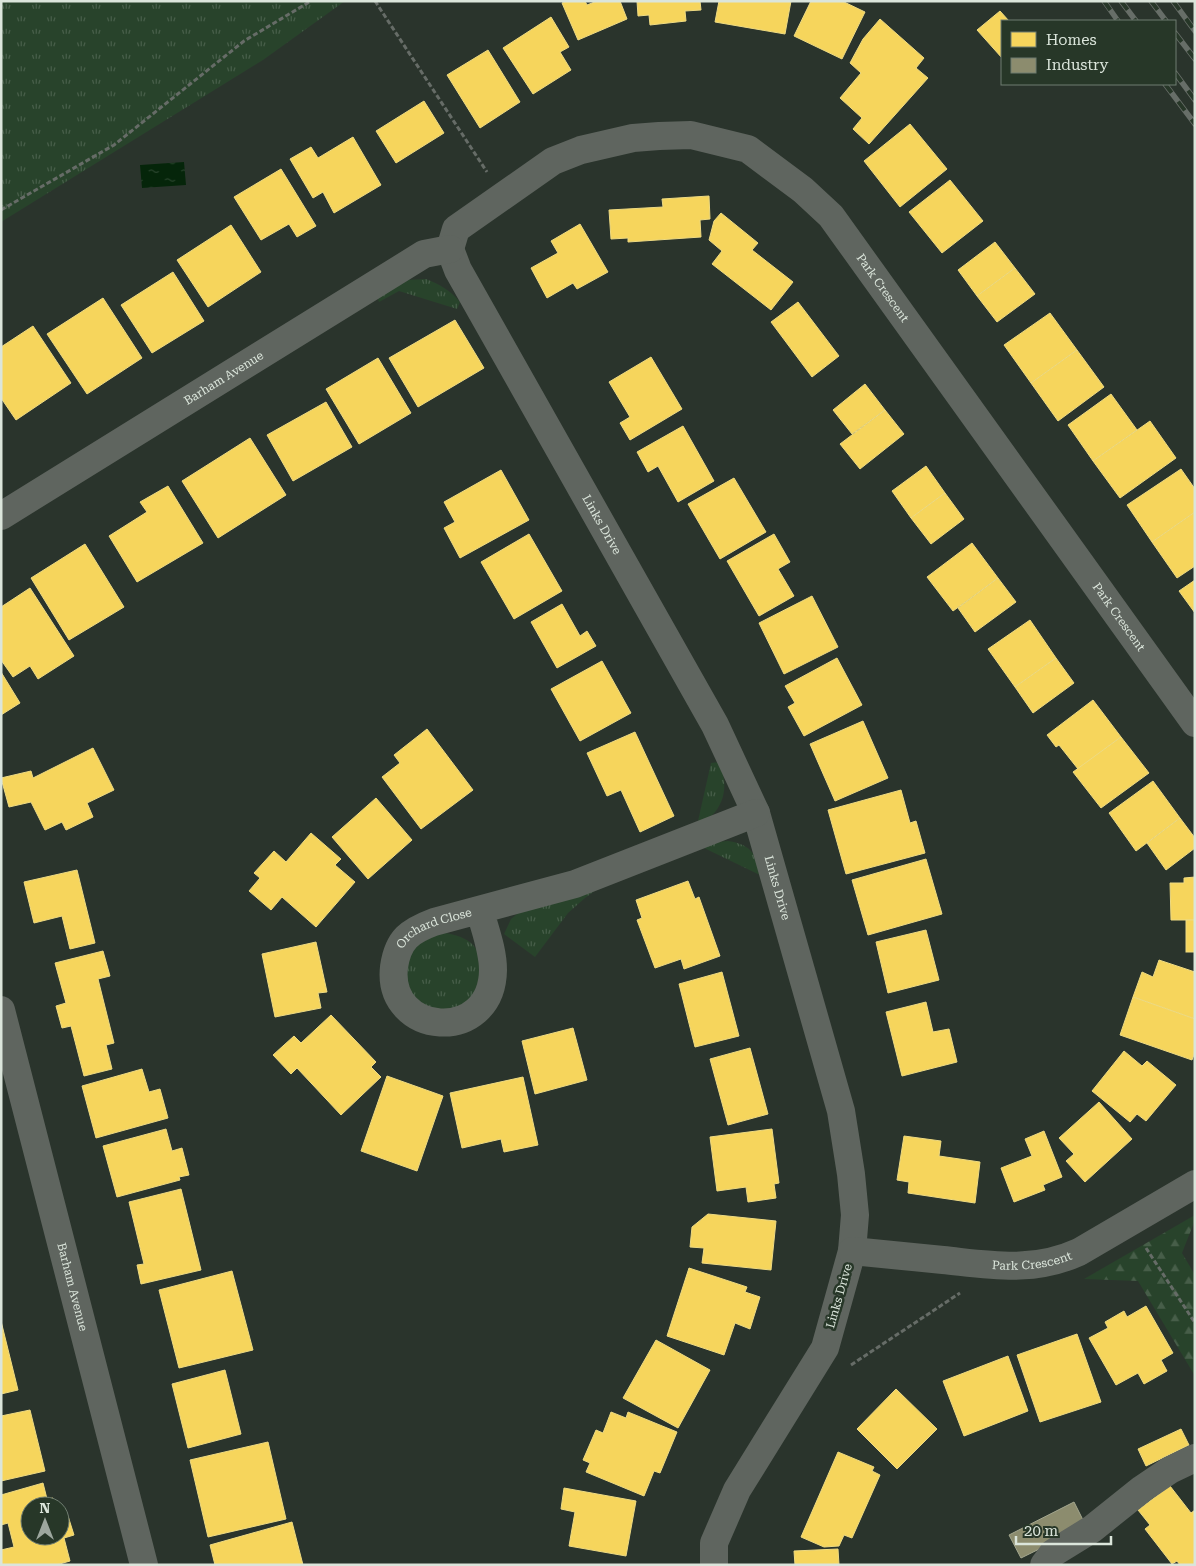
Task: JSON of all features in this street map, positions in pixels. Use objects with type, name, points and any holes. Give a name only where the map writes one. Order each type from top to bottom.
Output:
[{"type":"street","name":"Park Crescent","points":[[450,249],[456,229],[553,161],[580,150],[633,138],[668,135],[691,135],[748,149],[803,190],[831,216],[1195,723]]},
{"type":"street","name":"Barham Avenue","points":[[1,516],[424,254],[450,249]]},
{"type":"street","name":"Links Drive","points":[[450,249],[458,270],[715,725],[756,813],[841,1111],[851,1174],[854,1215],[852,1251],[825,1348],[736,1490],[714,1543],[714,1565]]},
{"type":"street","name":"Orchard Close","points":[[480,911],[575,884],[756,813]]},
{"type":"street","name":"Barham Avenue","points":[[1,1010],[144,1565]]},
{"type":"street","name":"Park Crescent","points":[[852,1251],[1009,1266],[1041,1264],[1061,1260],[1079,1252],[1195,1184]]},
{"type":"street","points":[[1044,1565],[1053,1553],[1092,1529],[1142,1489],[1170,1470],[1195,1458]]},
{"type":"path","points":[[1,210],[114,145],[244,41],[311,1]]},
{"type":"path","points":[[375,1],[503,196]]},
{"type":"path","points":[[1130,1223],[1195,1323]]},
{"type":"path","points":[[846,1368],[966,1289]]},
{"type":"green space","points":[[1,1],[345,1],[263,60],[1,222]]},
{"type":"green space","points":[[426,279],[452,294],[460,302],[457,309],[399,291],[379,302],[377,296],[406,280]]},
{"type":"green space","points":[[719,762],[724,780],[723,797],[715,812],[701,824],[698,821],[711,763]]},
{"type":"green space","points":[[728,841],[743,845],[756,857],[764,877],[702,847],[715,842]]},
{"type":"green space","points":[[604,884],[568,913],[535,957],[504,934],[511,919],[522,910]]},
{"type":"green space","points":[[446,933],[464,939],[475,947],[481,960],[485,978],[464,1009],[426,1009],[407,988],[408,958],[411,951],[421,941]]},
{"type":"green space","points":[[1195,1215],[1195,1220],[1182,1253],[1195,1275],[1195,1376],[1138,1281],[1084,1279]]},
{"type":"water","points":[[184,162],[186,185],[142,188],[140,165]]},
{"type":"building: Homes","points":[[566,1],[585,1],[587,5],[597,1],[620,1],[627,19],[578,40],[562,3]]},
{"type":"building: Homes","points":[[637,1],[700,1],[701,10],[685,11],[686,21],[650,25],[649,15],[638,16]]},
{"type":"building: Homes","points":[[719,1],[791,1],[785,34],[715,22]]},
{"type":"building: Homes","points":[[811,1],[842,1],[865,12],[842,59],[794,36]]},
{"type":"building: Homes","points":[[1000,11],[1008,20],[1001,20],[1001,57],[977,30]]},
{"type":"building: Homes","points":[[551,17],[569,47],[560,52],[571,70],[533,94],[503,48]]},
{"type":"building: Homes","points":[[880,19],[924,58],[916,68],[928,78],[869,144],[853,129],[862,118],[840,98],[861,73],[850,63],[863,39]]},
{"type":"building: Homes","points":[[488,50],[520,102],[480,128],[447,75]]},
{"type":"building: Homes","points":[[424,101],[444,133],[396,163],[376,131]]},
{"type":"building: Homes","points":[[910,124],[947,169],[900,207],[864,161]]},
{"type":"building: Homes","points":[[353,137],[381,185],[334,213],[323,192],[313,198],[290,159],[311,147],[318,158]]},
{"type":"building: Homes","points":[[281,169],[316,226],[297,237],[289,224],[261,240],[234,197]]},
{"type":"building: Homes","points":[[950,180],[983,221],[942,253],[909,212]]},
{"type":"building: Homes","points":[[709,196],[710,219],[700,220],[701,237],[628,242],[628,238],[611,239],[609,210],[663,207],[662,199]]},
{"type":"building: Homes","points":[[721,213],[758,243],[752,250],[793,282],[771,310],[712,264],[722,251],[709,240],[714,221]]},
{"type":"building: Homes","points":[[580,224],[608,272],[577,289],[573,283],[547,298],[531,268],[558,253],[551,241]]},
{"type":"building: Homes","points":[[231,225],[261,272],[208,307],[177,260]]},
{"type":"building: Homes","points":[[995,242],[1015,268],[977,296],[958,270]]},
{"type":"building: Homes","points":[[1015,268],[1035,294],[997,322],[977,296]]},
{"type":"building: Homes","points":[[173,272],[204,321],[152,353],[121,305]]},
{"type":"building: Homes","points":[[103,298],[142,358],[87,394],[47,334]]},
{"type":"building: Homes","points":[[798,302],[839,356],[812,377],[771,322]]},
{"type":"building: Homes","points":[[1050,313],[1077,350],[1031,383],[1004,345]]},
{"type":"building: Homes","points":[[455,320],[484,368],[418,407],[389,358]]},
{"type":"building: Homes","points":[[33,326],[71,383],[16,420],[1,398],[1,347]]},
{"type":"building: Homes","points":[[1077,350],[1104,387],[1058,421],[1031,383]]},
{"type":"building: Homes","points":[[651,357],[682,409],[630,440],[620,423],[630,417],[609,382]]},
{"type":"building: Homes","points":[[378,358],[411,413],[359,444],[326,389]]},
{"type":"building: Homes","points":[[865,384],[885,410],[852,434],[833,410]]},
{"type":"building: Homes","points":[[1111,394],[1137,430],[1093,461],[1068,425]]},
{"type":"building: Homes","points":[[326,402],[352,447],[293,481],[267,435]]},
{"type":"building: Homes","points":[[885,410],[904,434],[860,469],[840,444]]},
{"type":"building: Homes","points":[[1150,421],[1176,458],[1120,498],[1093,461]]},
{"type":"building: Homes","points":[[683,426],[714,481],[678,502],[658,466],[648,472],[637,452]]},
{"type":"building: Homes","points":[[250,438],[286,495],[218,538],[182,481]]},
{"type":"building: Homes","points":[[926,466],[945,493],[911,518],[892,491]]},
{"type":"building: Homes","points":[[1181,469],[1195,489],[1195,512],[1152,542],[1127,505]]},
{"type":"building: Homes","points":[[501,470],[529,520],[460,558],[444,528],[455,522],[444,502]]},
{"type":"building: Homes","points":[[734,478],[766,532],[720,559],[688,504]]},
{"type":"building: Homes","points":[[168,486],[203,543],[137,582],[109,536],[147,512],[140,502]]},
{"type":"building: Homes","points":[[945,493],[964,519],[931,544],[911,518]]},
{"type":"building: Homes","points":[[1195,512],[1195,566],[1177,578],[1152,542]]},
{"type":"building: Homes","points":[[529,534],[562,591],[514,619],[481,562]]},
{"type":"building: Homes","points":[[774,534],[790,562],[778,569],[794,596],[759,616],[727,561]]},
{"type":"building: Homes","points":[[972,543],[998,578],[953,611],[927,577]]},
{"type":"building: Homes","points":[[85,544],[124,607],[69,640],[31,578]]},
{"type":"building: Homes","points":[[998,578],[1016,602],[975,632],[958,608]]},
{"type":"building: Homes","points":[[1195,580],[1195,613],[1179,591]]},
{"type":"building: Homes","points":[[30,588],[74,656],[38,679],[30,666],[13,677],[1,660],[1,607]]},
{"type":"building: Homes","points":[[812,596],[838,647],[784,674],[759,623]]},
{"type":"building: Homes","points":[[562,604],[580,636],[587,631],[596,646],[557,668],[531,622]]},
{"type":"building: Homes","points":[[1030,620],[1056,658],[1015,687],[988,649]]},
{"type":"building: Homes","points":[[837,658],[862,705],[804,736],[788,707],[795,703],[785,686]]},
{"type":"building: Homes","points":[[1056,658],[1074,683],[1033,713],[1015,687]]},
{"type":"building: Homes","points":[[602,661],[631,713],[580,741],[551,689]]},
{"type":"building: Homes","points":[[1,672],[20,703],[1,715]]},
{"type":"building: Homes","points":[[1093,700],[1121,737],[1078,769],[1059,745],[1056,747],[1047,735]]},
{"type":"building: Homes","points":[[863,721],[888,778],[835,801],[810,744]]},
{"type":"building: Homes","points":[[427,729],[473,790],[421,829],[382,777],[400,763],[394,755]]},
{"type":"building: Homes","points":[[635,732],[674,816],[640,832],[621,790],[607,796],[587,753]]},
{"type":"building: Homes","points":[[1121,737],[1149,773],[1101,808],[1073,772]]},
{"type":"building: Homes","points":[[93,748],[114,790],[87,803],[93,817],[66,830],[62,822],[45,830],[31,802],[9,807],[1,778],[31,771],[33,778]]},
{"type":"building: Homes","points":[[1153,781],[1180,818],[1136,851],[1109,813]]},
{"type":"building: Homes","points":[[901,790],[910,823],[916,821],[925,853],[846,874],[828,810]]},
{"type":"building: Homes","points":[[376,798],[412,840],[368,879],[332,837]]},
{"type":"building: Homes","points":[[1180,818],[1195,838],[1195,848],[1166,870],[1147,843]]},
{"type":"building: Homes","points":[[311,833],[341,859],[335,865],[355,882],[316,927],[282,897],[271,910],[249,891],[260,878],[254,873],[274,851],[286,862]]},
{"type":"building: Homes","points":[[926,859],[942,914],[868,935],[852,880]]},
{"type":"building: Homes","points":[[77,870],[95,943],[70,949],[62,916],[34,923],[24,882]]},
{"type":"building: Homes","points":[[1195,877],[1195,920],[1171,920],[1170,883],[1184,883],[1184,878]]},
{"type":"building: Homes","points":[[688,881],[695,899],[699,897],[720,956],[684,969],[681,959],[655,968],[637,920],[642,918],[636,900]]},
{"type":"building: Homes","points":[[1186,920],[1195,920],[1195,952],[1186,952]]},
{"type":"building: Homes","points":[[926,930],[939,980],[888,993],[876,942]]},
{"type":"building: Homes","points":[[316,942],[327,992],[318,993],[321,1008],[275,1017],[262,954]]},
{"type":"building: Homes","points":[[103,951],[110,976],[98,979],[114,1043],[106,1045],[112,1069],[84,1076],[71,1026],[62,1028],[56,1006],[66,1003],[55,963]]},
{"type":"building: Homes","points":[[1159,960],[1195,972],[1195,1019],[1133,997],[1142,972],[1153,977]]},
{"type":"building: Homes","points":[[722,972],[739,1036],[695,1047],[679,984]]},
{"type":"building: Homes","points":[[1133,997],[1195,1019],[1195,1052],[1192,1060],[1120,1035]]},
{"type":"building: Homes","points":[[926,1002],[933,1032],[949,1029],[957,1062],[902,1076],[886,1012]]},
{"type":"building: Homes","points":[[331,1015],[376,1062],[371,1067],[381,1077],[341,1115],[297,1068],[291,1074],[273,1055],[294,1036],[301,1043]]},
{"type":"building: Homes","points":[[573,1028],[587,1080],[535,1094],[522,1041]]},
{"type":"building: Homes","points":[[750,1048],[768,1114],[728,1125],[710,1059]]},
{"type":"building: Homes","points":[[1124,1051],[1142,1066],[1147,1061],[1176,1085],[1146,1121],[1137,1114],[1130,1122],[1092,1091]]},
{"type":"building: Homes","points":[[142,1069],[149,1092],[160,1089],[168,1118],[96,1138],[82,1086]]},
{"type":"building: Homes","points":[[387,1076],[443,1096],[417,1171],[361,1151]]},
{"type":"building: Homes","points":[[523,1077],[538,1145],[504,1152],[501,1139],[462,1148],[450,1093]]},
{"type":"building: Homes","points":[[1099,1102],[1132,1139],[1085,1182],[1066,1161],[1074,1154],[1059,1138]]},
{"type":"building: Homes","points":[[166,1129],[172,1151],[182,1148],[189,1175],[179,1177],[180,1180],[117,1197],[103,1146]]},
{"type":"building: Homes","points":[[772,1129],[779,1183],[774,1184],[776,1198],[748,1202],[746,1187],[717,1191],[710,1137]]},
{"type":"building: Homes","points":[[1044,1131],[1062,1177],[1043,1185],[1045,1190],[1014,1202],[1001,1168],[1032,1156],[1025,1139]]},
{"type":"building: Homes","points":[[904,1136],[941,1141],[939,1156],[980,1162],[975,1203],[908,1193],[909,1182],[897,1180]]},
{"type":"building: Homes","points":[[181,1189],[201,1270],[141,1284],[137,1265],[144,1264],[129,1202]]},
{"type":"building: Homes","points":[[708,1214],[776,1221],[771,1270],[702,1263],[704,1248],[690,1247],[692,1227]]},
{"type":"building: Homes","points":[[689,1268],[747,1287],[745,1292],[760,1297],[750,1329],[735,1323],[724,1355],[667,1336]]},
{"type":"building: Homes","points":[[232,1271],[253,1350],[179,1368],[159,1290]]},
{"type":"building: Homes","points":[[1146,1306],[1173,1353],[1161,1360],[1167,1371],[1144,1384],[1138,1373],[1116,1385],[1089,1338],[1108,1328],[1105,1322],[1124,1311],[1127,1317]]},
{"type":"building: Homes","points":[[1,1321],[18,1390],[1,1394]]},
{"type":"building: Homes","points":[[1077,1334],[1101,1402],[1040,1422],[1017,1355]]},
{"type":"building: Homes","points":[[656,1340],[710,1370],[678,1428],[623,1398]]},
{"type":"building: Homes","points":[[1008,1356],[1028,1411],[964,1436],[943,1381]]},
{"type":"building: Homes","points":[[225,1370],[241,1434],[188,1448],[172,1384]]},
{"type":"building: Homes","points":[[896,1389],[937,1429],[897,1469],[857,1429]]},
{"type":"building: Homes","points":[[30,1410],[45,1471],[1,1481],[1,1416]]},
{"type":"building: Homes","points":[[611,1412],[626,1418],[628,1412],[677,1432],[660,1473],[654,1471],[644,1496],[586,1472],[590,1463],[583,1460],[596,1430],[603,1433]]},
{"type":"building: Homes","points":[[1181,1429],[1189,1445],[1146,1466],[1138,1449]]},
{"type":"building: Homes","points":[[268,1442],[286,1519],[208,1537],[190,1460]]},
{"type":"building: Homes","points":[[838,1452],[874,1467],[872,1471],[880,1475],[852,1538],[844,1535],[839,1546],[824,1547],[801,1537]]},
{"type":"building: Homes","points":[[43,1483],[46,1496],[20,1496],[20,1546],[66,1546],[70,1561],[56,1565],[1,1565],[1,1550],[14,1547],[8,1523],[1,1525],[1,1495]]},
{"type":"building: Homes","points":[[1170,1486],[1191,1513],[1195,1510],[1195,1565],[1180,1565],[1177,1561],[1172,1564],[1145,1529],[1150,1525],[1138,1510]]},
{"type":"building: Homes","points":[[564,1488],[636,1501],[626,1556],[569,1546],[575,1512],[561,1509]]},
{"type":"building: Homes","points":[[70,1522],[74,1535],[70,1536]]},
{"type":"building: Homes","points":[[292,1522],[303,1565],[215,1565],[210,1545]]},
{"type":"building: Homes","points":[[838,1549],[839,1565],[795,1565],[794,1551]]},
{"type":"building: Industry","points":[[1074,1502],[1086,1526],[1021,1558],[1009,1535]]},
{"type":"railway","points":[[1104,1],[1117,20]]},
{"type":"railway","points":[[1121,1],[1135,20]]},
{"type":"railway","points":[[1151,1],[1165,20]]},
{"type":"railway","points":[[1173,1],[1195,31]]},
{"type":"railway","points":[[1176,34],[1195,59]]},
{"type":"railway","points":[[1176,74],[1195,100]]},
{"type":"railway","points":[[1166,85],[1195,124]]}]
